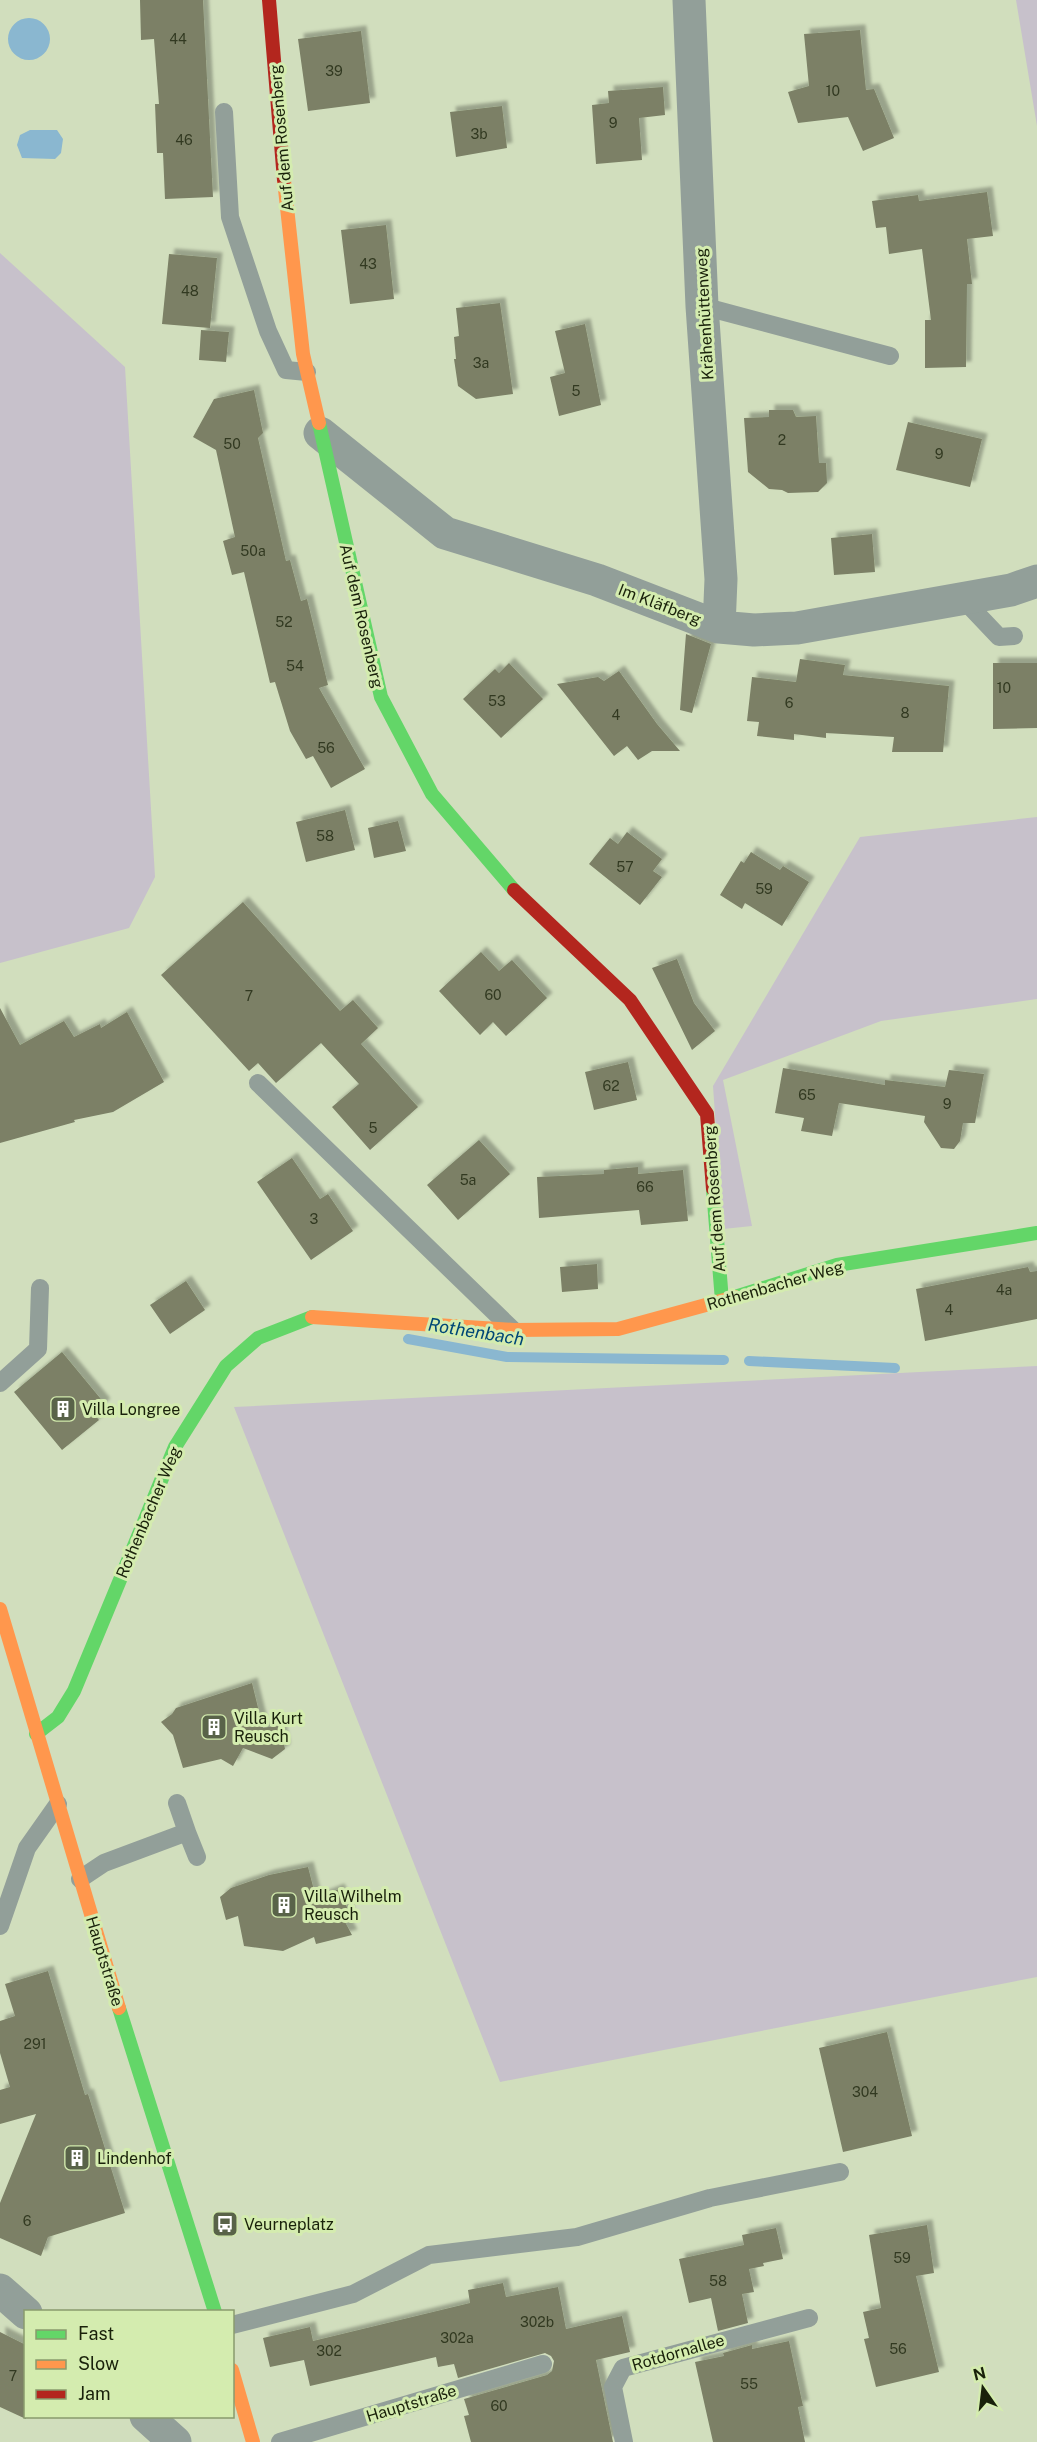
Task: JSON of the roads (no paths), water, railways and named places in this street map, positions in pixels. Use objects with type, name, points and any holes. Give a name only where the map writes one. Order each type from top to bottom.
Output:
[{"type":"street","name":"Auf dem Rosenberg","points":[[269,0],[290,250],[307,372],[381,698],[432,794],[509,885],[630,1000],[707,1114],[722,1300]]},
{"type":"street","name":"Krähenhüttenweg","points":[[689,0],[702,306],[721,579],[719,627]]},
{"type":"street","name":"Im Kläfberg","points":[[320,433],[445,532],[597,580],[719,627],[754,630],[797,628],[1011,590],[1037,581]]},
{"type":"street","name":"Rothenbacher Weg","points":[[36,1734],[58,1717],[74,1691],[175,1447],[226,1366],[258,1338],[311,1317],[514,1330],[618,1329],[837,1265],[1037,1233]]},
{"type":"street","name":"Hauptstraße","points":[[0,1609],[130,2045],[214,2310]]},
{"type":"street","points":[[234,2377],[253,2442]]},
{"type":"street","points":[[148,2418],[175,2442]]},
{"type":"lane","points":[[224,112],[230,217],[268,331],[286,370],[307,372]]},
{"type":"lane","points":[[702,306],[890,356]]},
{"type":"lane","points":[[962,598],[1006,637]]},
{"type":"lane","points":[[258,1083],[514,1330]]},
{"type":"lane","points":[[0,1383],[38,1349],[40,1288]]},
{"type":"lane","points":[[177,1803],[197,1857]]},
{"type":"lane","points":[[0,1926],[27,1848],[58,1804]]},
{"type":"lane","points":[[80,1879],[104,1863],[187,1832]]},
{"type":"lane","points":[[234,2324],[353,2294],[429,2255],[577,2236],[710,2198],[840,2172]]},
{"type":"lane","name":"Rotdornallee","points":[[624,2442],[613,2387],[623,2368],[809,2318]]},
{"type":"lane","name":"Hauptstraße","points":[[280,2442],[543,2364]]},
{"type":"water","points":[[29,18],[37,19],[44,24],[49,31],[49,47],[44,54],[37,59],[29,60],[21,59],[14,54],[9,47],[8,39],[9,31],[14,24],[21,19]]},
{"type":"water","points":[[30,130],[57,130],[63,139],[61,153],[55,159],[22,158],[17,145],[20,135]]},
{"type":"waterway","name":"Rothenbach","points":[[408,1339],[507,1357],[724,1360]]},
{"type":"waterway","name":"Rothenbach","points":[[749,1361],[895,1368]]},
{"type":"place","name":"Villa Longree","points":[[63,1409]]},
{"type":"place","name":"Villa Kurt Reusch","points":[[214,1727]]},
{"type":"place","name":"Villa Wilhelm Reusch","points":[[284,1905]]},
{"type":"place","name":"Lindenhof","points":[[77,2158]]},
{"type":"place","name":"Veurneplatz","points":[[225,2224]]}]
